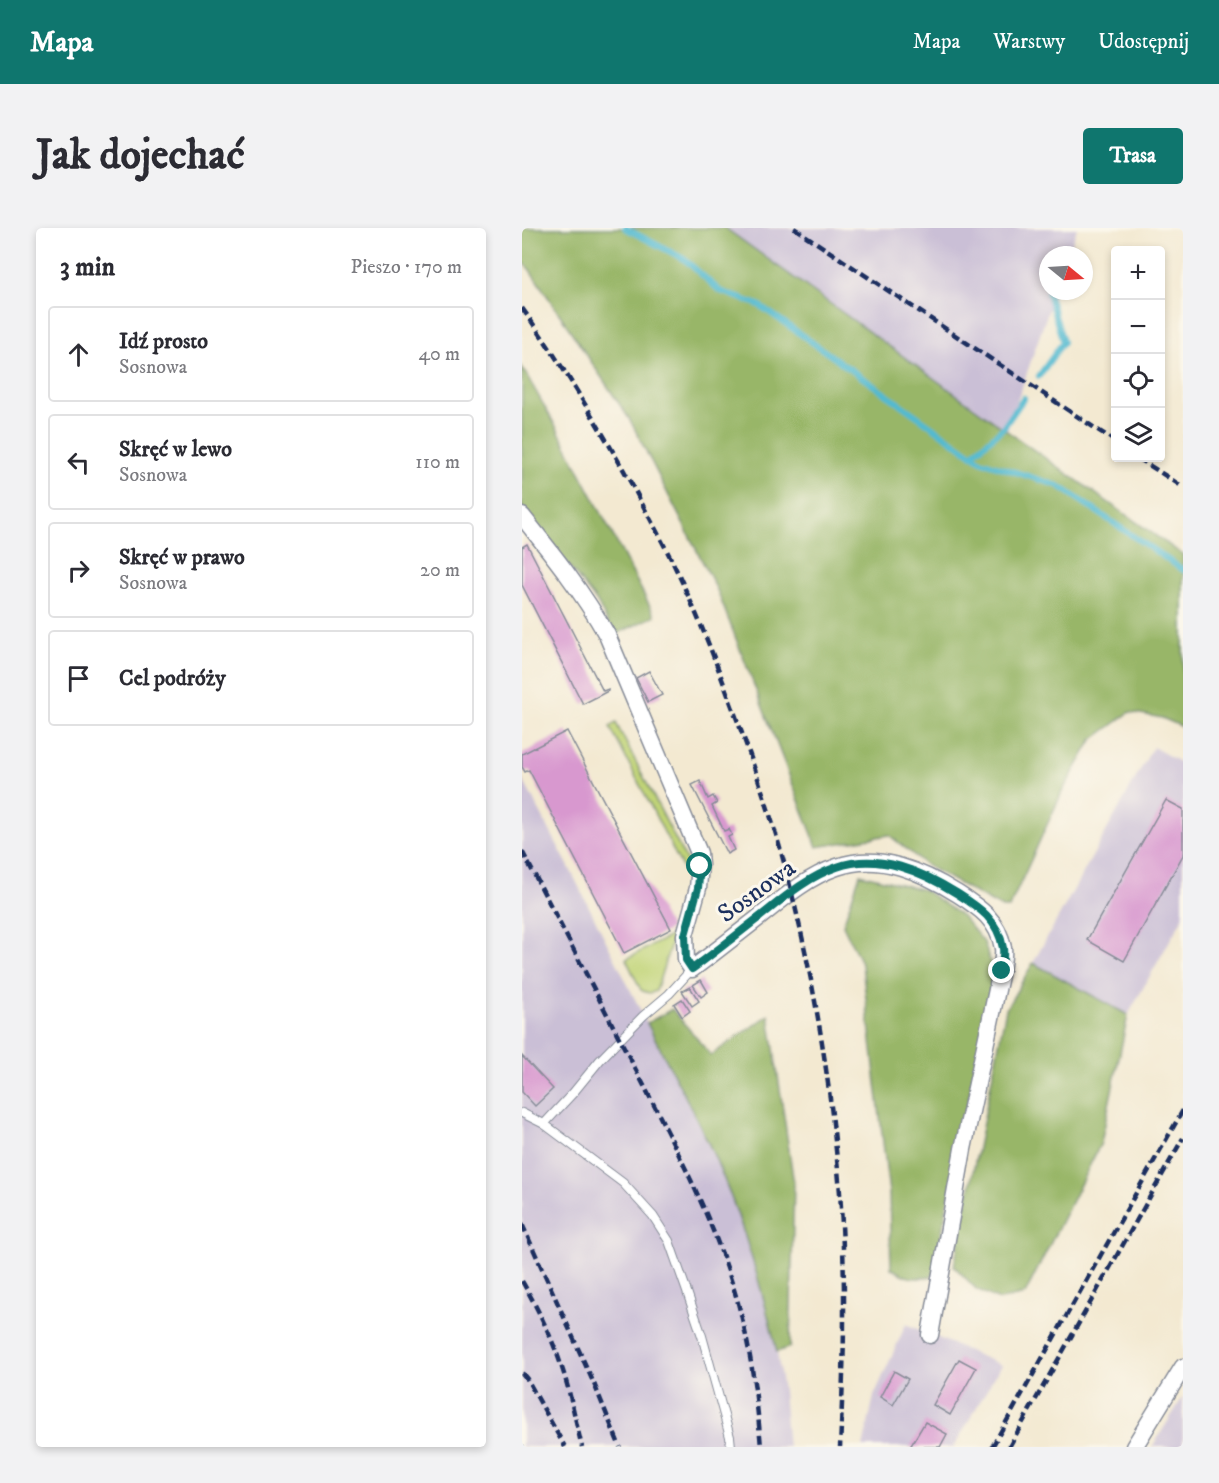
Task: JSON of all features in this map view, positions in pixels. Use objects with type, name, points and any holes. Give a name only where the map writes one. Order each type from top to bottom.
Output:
[{"type":"street","name":"Sosnowa","points":[[522,516],[560,563],[608,635],[699,853],[698,888],[685,935],[686,960],[692,969],[775,904],[813,878],[852,863],[890,864],[928,877],[983,911],[994,923],[1003,949],[1002,971],[963,1149],[930,1335]]},
{"type":"street","points":[[1134,1447],[1183,1367]]},
{"type":"lane","points":[[544,1124],[600,1060],[692,969]]},
{"type":"lane","points":[[522,1113],[544,1124],[623,1183],[653,1216],[669,1241],[702,1336],[731,1447]]},
{"type":"shaded area","points":[[725,228],[1077,228],[1071,246],[1039,246],[1039,300],[1052,300],[1007,431]]},
{"type":"shaded area","points":[[1153,747],[1183,764],[1183,917],[1128,1015],[1033,963]]},
{"type":"shaded area","points":[[522,778],[696,1118],[729,1190],[757,1271],[769,1316],[783,1391],[788,1447],[522,1447]]},
{"type":"shaded area","points":[[906,1324],[1001,1365],[954,1447],[863,1447],[874,1396]]},
{"type":"shaded area","points":[[1183,1397],[1183,1447],[1152,1447]]},
{"type":"green space","points":[[522,228],[725,228],[1183,555],[1183,727],[1162,718],[1130,712],[1092,740],[1063,790],[1009,908],[1002,908],[926,865],[889,835],[817,847],[717,590],[630,420],[522,261]]},
{"type":"green space","points":[[522,367],[558,430],[655,616],[614,635],[597,602],[522,507]]},
{"type":"green space","points":[[616,723],[689,866],[683,869],[610,727]]},
{"type":"green space","points":[[860,874],[924,890],[962,916],[984,942],[994,974],[933,1276],[911,1278],[891,1268],[889,1193],[862,965],[843,925]]},
{"type":"green space","points":[[674,934],[656,991],[648,993],[641,990],[626,959]]},
{"type":"green space","points":[[1033,963],[1128,1015],[1101,1143],[1025,1294],[999,1300],[976,1289],[954,1266],[1006,1009]]},
{"type":"green space","points":[[672,1009],[711,1055],[769,1015],[794,1184],[790,1347],[777,1352],[756,1270],[728,1189],[700,1126],[647,1023]]},
{"type":"building","points":[[527,544],[603,691],[608,689],[583,704],[522,585],[522,547]]},
{"type":"building","points":[[649,671],[662,695],[648,702],[636,678]]},
{"type":"building","points":[[567,731],[671,929],[624,953],[529,770],[525,772],[522,767],[522,754]]},
{"type":"building","points":[[700,781],[708,799],[713,796],[717,803],[712,806],[724,831],[729,829],[732,835],[728,837],[734,850],[727,854],[692,785]]},
{"type":"building","points":[[1166,800],[1183,809],[1183,855],[1124,961],[1087,940]]},
{"type":"building","points":[[701,980],[708,992],[701,997],[693,985]]},
{"type":"building","points":[[690,987],[699,1001],[692,1006],[682,991]]},
{"type":"building","points":[[682,999],[690,1011],[682,1017],[674,1004]]},
{"type":"building","points":[[522,1056],[553,1089],[535,1106],[522,1092]]},
{"type":"building","points":[[959,1359],[976,1368],[950,1415],[933,1405]]},
{"type":"building","points":[[894,1371],[908,1379],[893,1405],[880,1397]]},
{"type":"building","points":[[925,1422],[947,1434],[940,1447],[910,1447]]},
{"type":"waterway","points":[[625,228],[684,259],[720,291],[759,305],[981,461],[1059,486],[1183,570]]},
{"type":"waterway","points":[[1039,376],[1063,342],[1050,300]]},
{"type":"waterway","points":[[972,455],[1003,428],[1024,398]]},
{"type":"railway","points":[[794,228],[1111,439]]},
{"type":"railway","points":[[522,308],[592,416],[631,483],[698,617],[755,770],[786,869],[800,926],[824,1053],[840,1187],[844,1298],[840,1447]]},
{"type":"railway","points":[[1144,462],[1183,487]]},
{"type":"railway","points":[[522,851],[666,1130],[694,1186],[718,1243],[729,1273],[747,1339],[761,1447]]},
{"type":"railway","points":[[992,1447],[1183,1110]]},
{"type":"railway","points":[[1009,1447],[1183,1138]]},
{"type":"railway","points":[[522,1224],[620,1447]]},
{"type":"railway","points":[[522,1281],[554,1346],[568,1388],[582,1447]]},
{"type":"railway","points":[[522,1373],[565,1447]]},
{"type":"route","points":[[700,866],[698,888],[685,935],[686,960],[692,969],[775,904],[813,878],[837,867],[868,862],[890,864],[928,877],[983,911],[994,923],[1003,949],[1002,971]]}]
